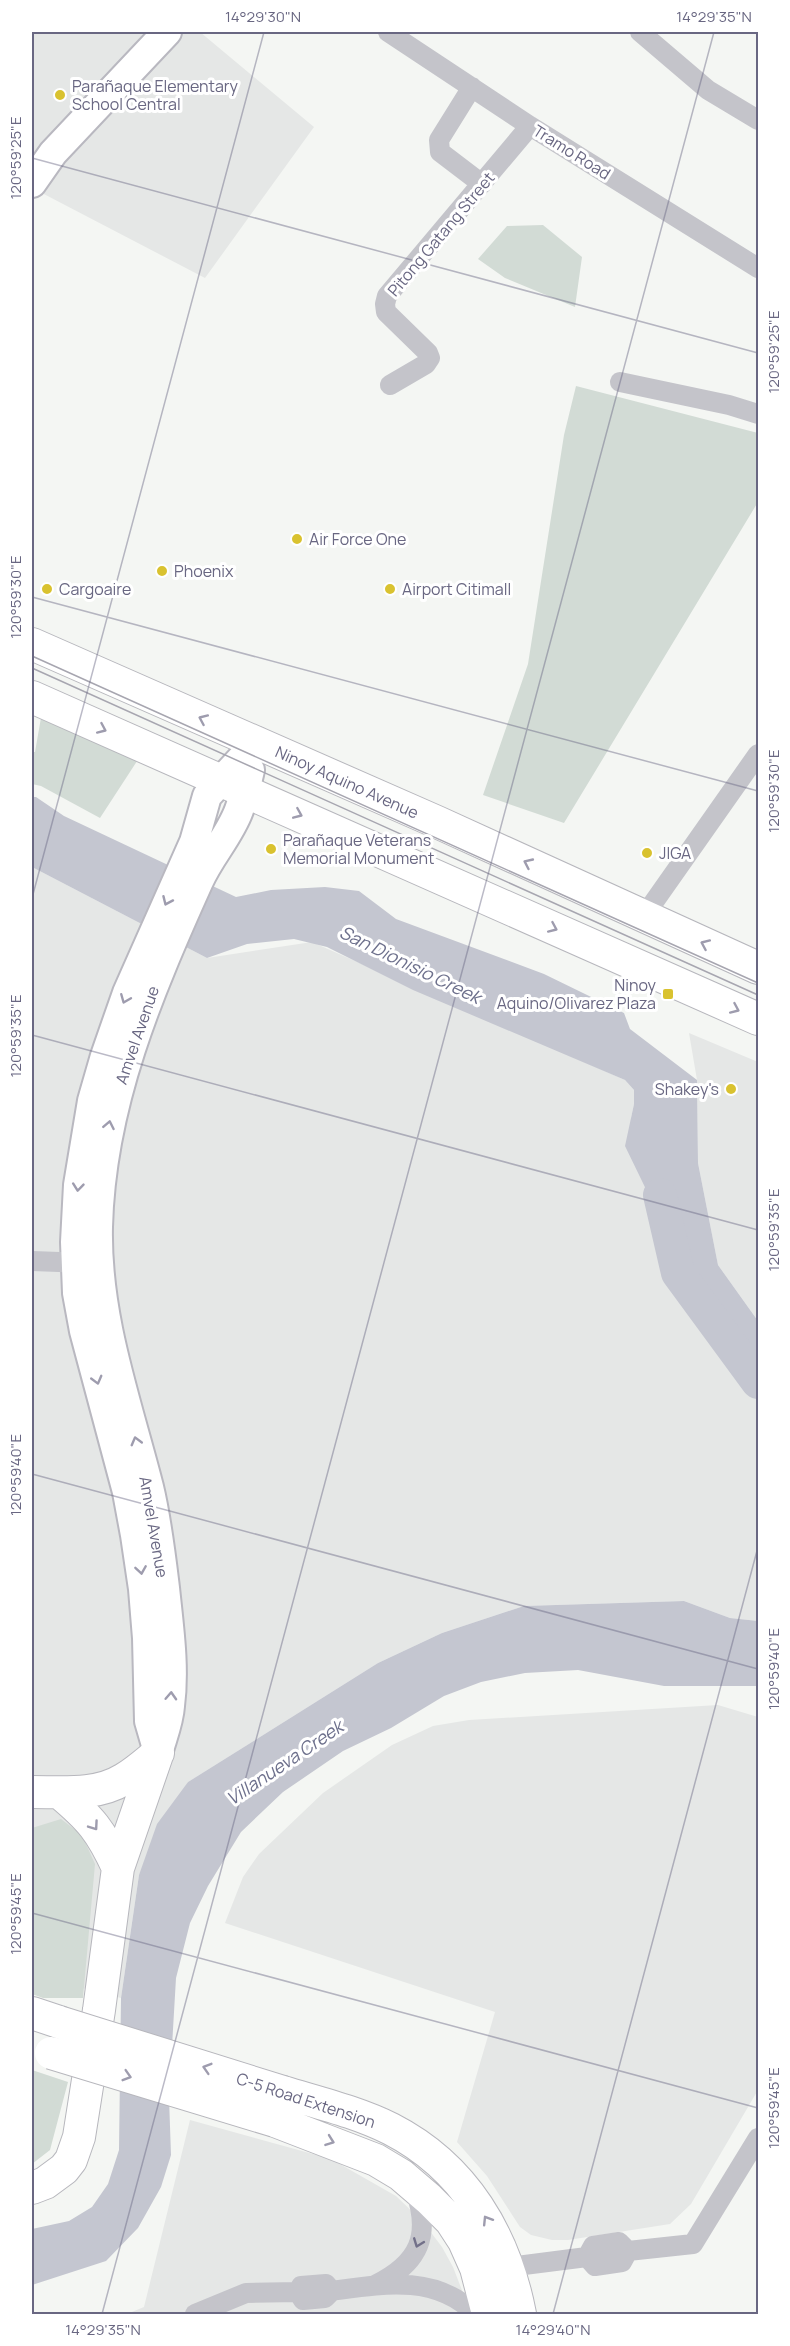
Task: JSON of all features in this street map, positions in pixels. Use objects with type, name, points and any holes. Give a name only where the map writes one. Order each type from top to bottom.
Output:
[{"type":"main road","points":[[32,183],[53,153],[167,32]]},
{"type":"main road","name":"Ninoy Aquino Avenue","points":[[32,644],[257,742],[759,968]]},
{"type":"main road","points":[[32,697],[759,1019]]},
{"type":"main road","name":"Amvel Avenue","points":[[159,1752],[149,1721],[148,1647],[143,1588],[135,1535],[127,1492],[84,1331],[77,1293],[86,1263],[78,1185],[92,1101],[120,1011],[157,949],[200,855],[207,796],[233,786],[257,742]]},
{"type":"main road","points":[[46,1792],[97,1790],[114,1785],[159,1752]]},
{"type":"main road","points":[[32,2188],[45,2183],[64,2169],[71,2160],[79,2138],[118,1868],[159,1752]]},
{"type":"main road","points":[[46,1792],[91,1821],[107,1844],[118,1868]]},
{"type":"main road","name":"C-5 Road Extension","points":[[45,2017],[279,2107],[376,2160],[414,2187],[451,2221],[464,2241],[476,2268],[488,2314]]},
{"type":"main road","name":"C-5 Road Extension","points":[[41,2050],[279,2107],[360,2116],[392,2130],[422,2148],[451,2173],[476,2202],[492,2228],[508,2266],[520,2314]]},
{"type":"street","name":"Tramo Road","points":[[388,32],[530,126],[759,268]]},
{"type":"street","points":[[640,32],[708,90],[759,120]]},
{"type":"street","points":[[472,87],[439,140],[438,146],[440,152],[482,184]]},
{"type":"street","name":"Pitong Gatang Street","points":[[390,385],[426,364],[430,358],[428,353],[386,312],[387,296],[530,126]]},
{"type":"street","points":[[620,382],[729,405],[759,414]]},
{"type":"street","points":[[644,916],[759,754]]},
{"type":"street","points":[[32,1261],[86,1263]]},
{"type":"street","points":[[508,2266],[587,2257],[596,2266],[606,2265],[622,2262],[628,2251],[693,2244],[759,2138]]},
{"type":"street","points":[[375,2284],[392,2277],[403,2267],[414,2254],[420,2241],[423,2213],[414,2187]]},
{"type":"street","points":[[195,2314],[246,2293],[298,2292],[301,2286],[318,2284],[326,2284],[332,2290],[375,2284],[409,2285],[445,2292],[458,2299],[476,2314]]},
{"type":"shaded area","name":"Parañaque Elementary School Central","points":[[32,32],[145,32],[32,158]]},
{"type":"shaded area","points":[[179,32],[200,32],[314,127],[205,278],[40,192]]},
{"type":"shaded area","points":[[543,225],[582,257],[575,307],[505,278],[478,259],[507,226]]},
{"type":"shaded area","points":[[576,386],[758,433],[758,502],[564,823],[483,795],[528,664],[564,435]]},
{"type":"shaded area","points":[[42,712],[141,755],[100,818],[41,786],[32,784],[32,752],[35,752]]},
{"type":"shaded area","points":[[32,867],[207,958],[312,942],[625,1080],[634,1090],[631,1118],[690,1280],[758,1376],[758,1621],[730,1618],[684,1601],[524,1606],[442,1633],[378,1663],[188,1782],[139,1875],[121,1998],[32,1975]]},
{"type":"shaded area","points":[[689,1033],[758,1062],[758,1321],[718,1265],[698,1163],[697,1080]]},
{"type":"shaded area","points":[[718,1705],[758,1717],[758,2090],[691,2204],[670,2224],[568,2240],[552,2240],[531,2235],[520,2227],[487,2176],[457,2142],[495,2012],[225,1923],[243,1877],[259,1854],[323,1793],[392,1745],[433,1726],[469,1720]]},
{"type":"shaded area","points":[[61,1819],[82,1835],[95,1864],[83,1998],[43,1998],[32,1994],[32,1828]]},
{"type":"shaded area","points":[[32,2070],[68,2082],[50,2150],[32,2164]]},
{"type":"shaded area","points":[[190,2120],[331,2159],[396,2196],[423,2222],[442,2247],[453,2267],[465,2298],[468,2314],[127,2314],[144,2307]]},
{"type":"water","points":[[32,797],[36,797],[64,816],[236,897],[271,890],[325,887],[359,891],[396,919],[544,974],[624,1013],[630,1029],[697,1080],[698,1163],[718,1265],[758,1321],[758,1376],[690,1280],[625,1146],[634,1104],[634,1090],[625,1080],[413,990],[327,947],[294,939],[247,944],[207,958],[32,867]]},
{"type":"water","name":"Villanueva Creek","points":[[684,1601],[730,1618],[758,1621],[758,1686],[664,1686],[578,1670],[525,1673],[481,1682],[444,1696],[391,1728],[343,1751],[283,1792],[241,1832],[208,1886],[190,1923],[176,1978],[169,2098],[171,2155],[161,2187],[138,2228],[106,2261],[32,2285],[32,2229],[69,2221],[92,2207],[108,2184],[119,2150],[121,1998],[139,1875],[157,1824],[188,1782],[378,1663],[442,1633],[524,1606]]},
{"type":"waterway","name":"San Dionisio Creek","points":[[660,1195],[678,1273],[758,1382]]},
{"type":"tram line","points":[[32,656],[758,983]]},
{"type":"tram line","points":[[32,668],[758,995]]},
{"type":"place","name":"Parañaque Elementary School Central","points":[[60,95]]},
{"type":"place","name":"Air Force One","points":[[297,539]]},
{"type":"place","name":"Phoenix","points":[[162,571]]},
{"type":"place","name":"Cargoaire","points":[[47,589]]},
{"type":"place","name":"Airport Citimall","points":[[390,589]]},
{"type":"place","name":"Parañaque Veterans Memorial Monument","points":[[271,849]]},
{"type":"place","name":"JIGA","points":[[647,853]]},
{"type":"place","name":"Ninoy Aquino/Olivarez Plaza","points":[[668,994]]},
{"type":"place","name":"Shakey's","points":[[731,1089]]}]
